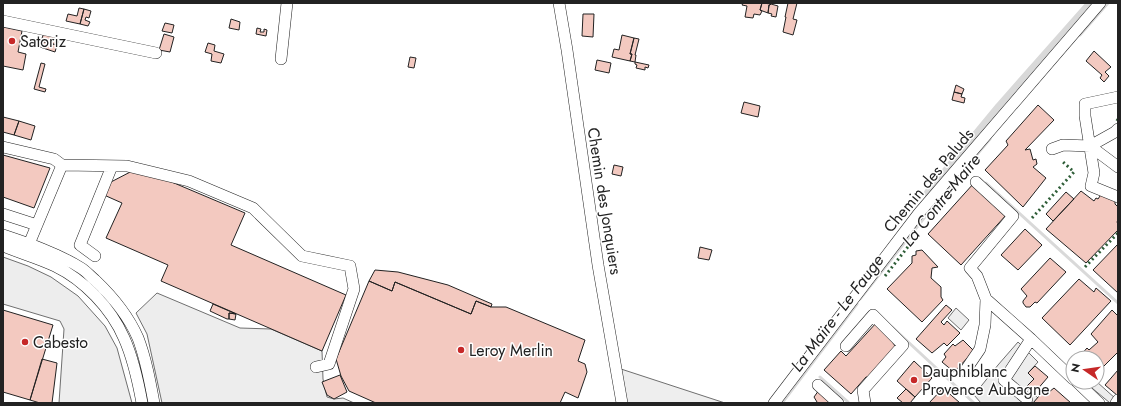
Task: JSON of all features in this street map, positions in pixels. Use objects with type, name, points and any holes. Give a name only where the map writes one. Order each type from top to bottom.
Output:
[{"type":"street","points":[[282,59],[287,3]]},
{"type":"street","name":"Chemin des Jonquiers","points":[[559,3],[598,265],[622,403]]},
{"type":"street","name":"Chemin des Paluds","points":[[774,403],[919,213],[1100,3]]},
{"type":"street","points":[[3,21],[156,53]]},
{"type":"street","points":[[1118,96],[1085,104],[1085,116],[1094,173],[1091,186],[1118,197]]},
{"type":"street","points":[[1052,149],[1063,146],[1090,146],[1118,129]]},
{"type":"street","points":[[1090,146],[1118,167]]},
{"type":"street","points":[[3,147],[54,159],[62,165],[127,166],[189,181],[253,208],[302,256],[350,266],[354,289],[329,364],[316,367]]},
{"type":"street","points":[[29,244],[62,165]]},
{"type":"street","points":[[95,256],[80,245],[112,166]]},
{"type":"street","points":[[966,372],[980,349],[985,325],[986,299],[977,276],[970,268],[1013,216],[976,182]]},
{"type":"street","points":[[3,214],[38,225]]},
{"type":"street","points":[[3,235],[63,258],[82,269],[108,292],[119,305],[138,338],[144,357],[154,403]]},
{"type":"street","points":[[3,246],[39,259],[71,275],[99,299],[124,338],[136,374],[142,403]]},
{"type":"street","points":[[986,299],[1065,371]]},
{"type":"street","points":[[846,346],[873,314],[903,345],[863,390],[865,403]]},
{"type":"street","points":[[1027,400],[1004,380],[1031,339]]},
{"type":"street","points":[[818,385],[838,403]]},
{"type":"street","points":[[1085,390],[1097,402]]},
{"type":"shaded area","points":[[3,257],[28,266],[51,277],[78,296],[105,326],[117,348],[132,403],[59,403],[64,329],[60,321],[3,304]]},
{"type":"shaded area","points":[[157,293],[240,328],[271,329],[322,351],[323,379],[327,397],[334,399],[343,398],[354,403],[162,403],[147,334],[136,313]]},
{"type":"shaded area","points":[[956,308],[969,320],[961,330],[948,318]]},
{"type":"shaded area","points":[[1018,342],[1038,362],[1028,373],[1034,379],[1026,387],[1038,398],[1033,403],[981,403],[974,395]]},
{"type":"shaded area","points":[[621,369],[725,403],[625,403]]},
{"type":"shaded area","points":[[1105,389],[1116,399],[1110,403],[1094,390]]},
{"type":"building","points":[[743,3],[762,3],[760,10],[762,11],[760,15],[754,14],[753,18],[745,17],[747,6],[742,5]]},
{"type":"building","points":[[762,3],[771,4],[769,5],[768,13],[760,10]]},
{"type":"building","points":[[788,3],[797,3],[793,19],[797,20],[793,35],[783,32]]},
{"type":"building","points":[[771,4],[778,6],[776,17],[771,16],[772,14],[768,13],[769,5]]},
{"type":"building","points":[[79,8],[84,9],[80,24],[66,21],[68,14],[77,16]]},
{"type":"building","points":[[84,9],[91,11],[89,18],[86,17],[85,20],[90,22],[88,26],[80,24]]},
{"type":"building","points":[[583,14],[594,14],[593,37],[582,36]]},
{"type":"building","points":[[231,19],[240,22],[239,30],[229,28]]},
{"type":"building","points":[[165,23],[174,25],[172,33],[162,31]]},
{"type":"building","name":"Satoriz","points":[[3,27],[22,31],[18,52],[26,54],[23,70],[3,66]]},
{"type":"building","points":[[257,28],[261,29],[260,32],[264,32],[264,29],[267,30],[266,36],[256,34]]},
{"type":"building","points":[[45,30],[61,34],[57,45],[41,41]]},
{"type":"building","points":[[164,34],[174,37],[170,52],[159,50]]},
{"type":"building","points":[[622,35],[634,38],[630,61],[612,57],[614,49],[619,50]]},
{"type":"building","points":[[634,38],[639,39],[635,62],[630,61]]},
{"type":"building","points":[[41,41],[57,45],[55,52],[40,47]]},
{"type":"building","points":[[208,43],[215,45],[214,51],[224,54],[221,63],[211,61],[212,54],[205,52]]},
{"type":"building","points":[[1094,51],[1111,67],[1105,72],[1109,76],[1104,82],[1100,78],[1102,75],[1086,61]]},
{"type":"building","points":[[410,57],[416,58],[414,68],[408,67]]},
{"type":"building","points":[[597,60],[611,63],[609,73],[595,70]]},
{"type":"building","points":[[635,62],[649,65],[648,68],[645,67],[645,70],[636,68],[637,65]]},
{"type":"building","points":[[41,63],[45,64],[39,87],[46,89],[45,92],[34,89]]},
{"type":"building","points":[[956,85],[964,89],[962,94],[954,92]]},
{"type":"building","points":[[954,92],[962,94],[961,97],[965,98],[964,103],[952,100]]},
{"type":"building","points":[[744,102],[760,106],[758,117],[741,113]]},
{"type":"building","points":[[1038,105],[1054,120],[1025,150],[1030,149],[1033,160],[1036,159],[1037,164],[1033,167],[1046,178],[1023,207],[985,170],[1008,145],[1006,141]]},
{"type":"building","points":[[3,117],[19,121],[14,135],[3,132]]},
{"type":"building","points":[[19,121],[35,126],[31,140],[14,135]]},
{"type":"building","points":[[3,155],[50,168],[34,208],[3,197]]},
{"type":"building","points":[[614,165],[623,167],[621,176],[612,174]]},
{"type":"building","points":[[136,169],[167,180],[245,213],[231,245],[346,295],[322,351],[161,281],[168,265],[106,238],[122,203],[104,195],[109,183]]},
{"type":"building","points":[[974,183],[1007,214],[961,265],[928,234]]},
{"type":"building","points":[[1081,191],[1094,201],[1096,198],[1098,199],[1102,193],[1115,201],[1115,204],[1118,207],[1118,230],[1086,263],[1046,229]]},
{"type":"building","points":[[1066,192],[1074,199],[1053,221],[1046,214]]},
{"type":"building","points":[[1025,229],[1042,245],[1018,270],[1001,255]]},
{"type":"building","points":[[1118,244],[1118,293],[1093,270]]},
{"type":"building","points":[[700,247],[712,250],[709,260],[698,258]]},
{"type":"building","points":[[922,250],[938,267],[932,268],[931,278],[941,287],[941,297],[943,300],[922,322],[887,289],[912,263],[912,256],[916,255],[916,251]]},
{"type":"building","points":[[1050,258],[1066,272],[1037,303],[1035,302],[1030,307],[1026,307],[1023,301],[1027,296],[1021,289]]},
{"type":"building","points":[[375,270],[398,272],[448,285],[492,304],[491,307],[476,301],[471,314],[395,282],[392,291],[369,281]]},
{"type":"building","points":[[1079,279],[1094,292],[1096,288],[1111,301],[1070,345],[1042,318]]},
{"type":"building","name":"Leroy Merlin","points":[[369,281],[392,291],[395,282],[471,314],[476,301],[491,307],[506,307],[585,340],[578,361],[585,364],[587,372],[578,398],[565,392],[560,403],[376,403],[349,391],[341,376],[336,359]]},
{"type":"building","points":[[213,304],[236,314],[229,313],[229,319],[227,319],[210,311]]},
{"type":"building","points":[[946,305],[952,310],[941,322],[944,325],[947,321],[960,333],[947,346],[944,343],[932,353],[916,339]]},
{"type":"building","name":"Cabesto","points":[[3,310],[53,325],[30,400],[3,392]]},
{"type":"building","points":[[1112,310],[1118,316],[1118,352],[1105,365],[1105,350],[1089,350],[1098,342],[1091,334]]},
{"type":"building","points":[[229,313],[236,314],[235,320],[229,319]]},
{"type":"building","points":[[877,322],[896,347],[851,394],[824,370],[841,351],[846,356]]},
{"type":"building","points":[[963,340],[974,351],[954,372],[942,362],[946,357],[944,354],[953,344],[955,346]]},
{"type":"building","points":[[42,359],[57,363],[52,403],[40,403],[30,400]]},
{"type":"building","name":"Dauphiblanc Provence Aubagne","points":[[914,361],[932,378],[915,397],[897,381]]},
{"type":"building","points":[[1035,366],[1048,377],[1036,391],[1034,389],[1032,392],[1026,387],[1034,379],[1028,373]]},
{"type":"building","points":[[1118,370],[1118,396],[1105,385]]},
{"type":"building","points":[[340,375],[347,392],[334,399],[327,395],[322,382]]},
{"type":"building","points":[[943,388],[960,403],[929,403]]},
{"type":"building","points":[[1054,388],[1071,403],[1033,403],[1045,389],[1049,392]]},
{"type":"building","points":[[906,389],[915,397],[910,403],[903,403],[897,398]]},
{"type":"building","points":[[819,390],[835,403],[816,403],[817,402],[814,397]]},
{"type":"waterway","name":"La Maïre - Le Fauge","points":[[929,193],[1000,107],[1092,3]]},
{"type":"waterway","name":"La Contre-Maïre","points":[[1080,35],[1108,3]]},
{"type":"waterway","name":"La Contre-Maïre","points":[[860,299],[936,203],[990,139]]},
{"type":"waterway","points":[[986,183],[1118,303]]},
{"type":"waterway","name":"La Contre-Maïre","points":[[782,403],[857,304]]},
{"type":"waterway","points":[[892,327],[974,403]]},
{"type":"waterway","points":[[820,377],[848,402]]},
{"type":"hedge","points":[[1032,218],[1074,172],[1063,162]]},
{"type":"hedge","points":[[1085,267],[1118,233]]},
{"type":"hedge","points":[[885,276],[911,243]]},
{"type":"place","name":"Satoriz","points":[[12,41]]},
{"type":"place","name":"Cabesto","points":[[25,342]]},
{"type":"place","name":"Leroy Merlin","points":[[461,350]]},
{"type":"place","name":"Dauphiblanc Provence Aubagne","points":[[914,380]]}]
